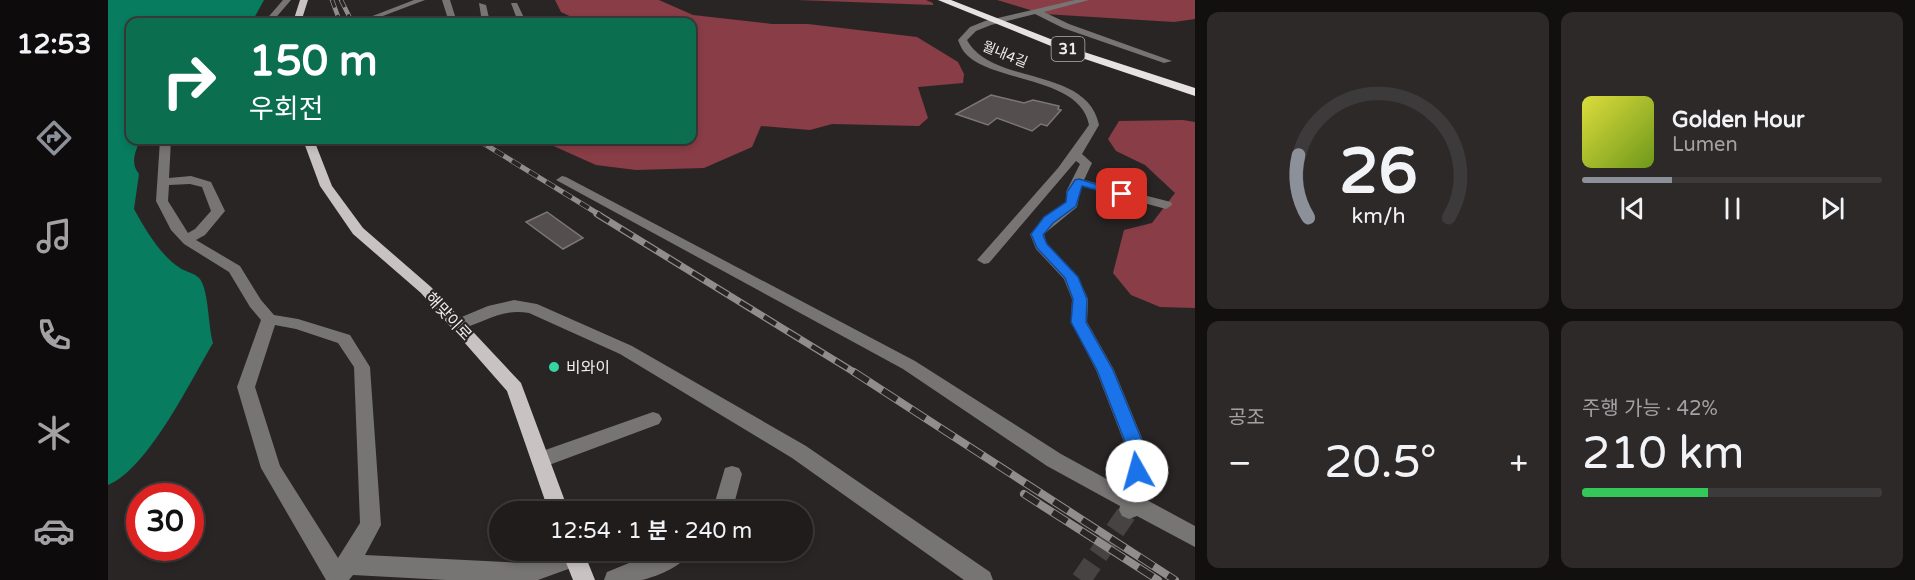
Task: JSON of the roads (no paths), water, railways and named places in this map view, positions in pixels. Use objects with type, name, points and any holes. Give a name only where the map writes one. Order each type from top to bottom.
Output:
[{"type":"highway","name":"31","points":[[943,0],[1077,53],[1195,92]]},
{"type":"highway","name":"31","points":[[956,0],[1084,50],[1195,86]]},
{"type":"main road","points":[[298,18],[304,0]]},
{"type":"main road","name":"해맞이로","points":[[310,144],[326,186],[358,231],[426,290],[515,388],[555,501]]},
{"type":"main road","points":[[576,561],[584,580]]},
{"type":"street","points":[[271,18],[287,0]]},
{"type":"street","points":[[372,18],[421,0]]},
{"type":"street","points":[[446,0],[451,18]]},
{"type":"street","points":[[1035,11],[1084,0]]},
{"type":"street","points":[[482,5],[485,18]]},
{"type":"street","points":[[514,5],[520,18]]},
{"type":"street","points":[[1035,11],[1066,26],[1167,61]]},
{"type":"street","name":"월내4길","points":[[1035,11],[988,23],[973,29],[962,40],[971,54],[992,65],[1065,91],[1086,106],[1094,118],[1094,127],[1075,154]]},
{"type":"street","points":[[165,144],[162,201],[187,239],[234,269],[255,303],[269,319],[298,324],[344,339],[362,367],[371,525],[340,574]]},
{"type":"street","points":[[984,260],[1075,154],[1086,163],[1079,182],[1072,192],[1072,204],[1048,220],[1037,234],[1041,246],[1071,277],[1080,299],[1079,322],[1105,370],[1139,455],[1132,507]]},
{"type":"street","points":[[163,182],[191,180],[207,185],[219,211],[200,232],[187,239]]},
{"type":"street","points":[[562,180],[909,365],[1132,507],[1195,537]]},
{"type":"street","points":[[1079,182],[1166,205]]},
{"type":"street","points":[[458,325],[514,305],[532,308],[626,350],[799,452],[982,580]]},
{"type":"street","points":[[269,319],[246,387],[271,468],[340,574]]},
{"type":"street","points":[[541,460],[653,419]]},
{"type":"street","points":[[725,501],[732,474]]},
{"type":"street","points":[[340,574],[525,574],[556,561]]},
{"type":"street","points":[[615,580],[663,561]]},
{"type":"tunnel","points":[[1081,580],[1129,510]]},
{"type":"railway","points":[[332,0],[339,18]]},
{"type":"railway","points":[[341,0],[350,18]]},
{"type":"railway","points":[[485,144],[600,215]]},
{"type":"railway","points":[[597,214],[857,374]]},
{"type":"railway","points":[[854,372],[1175,580]]},
{"type":"railway","points":[[1024,494],[1158,580]]},
{"type":"place","name":"비와이","points":[[554,367]]}]
